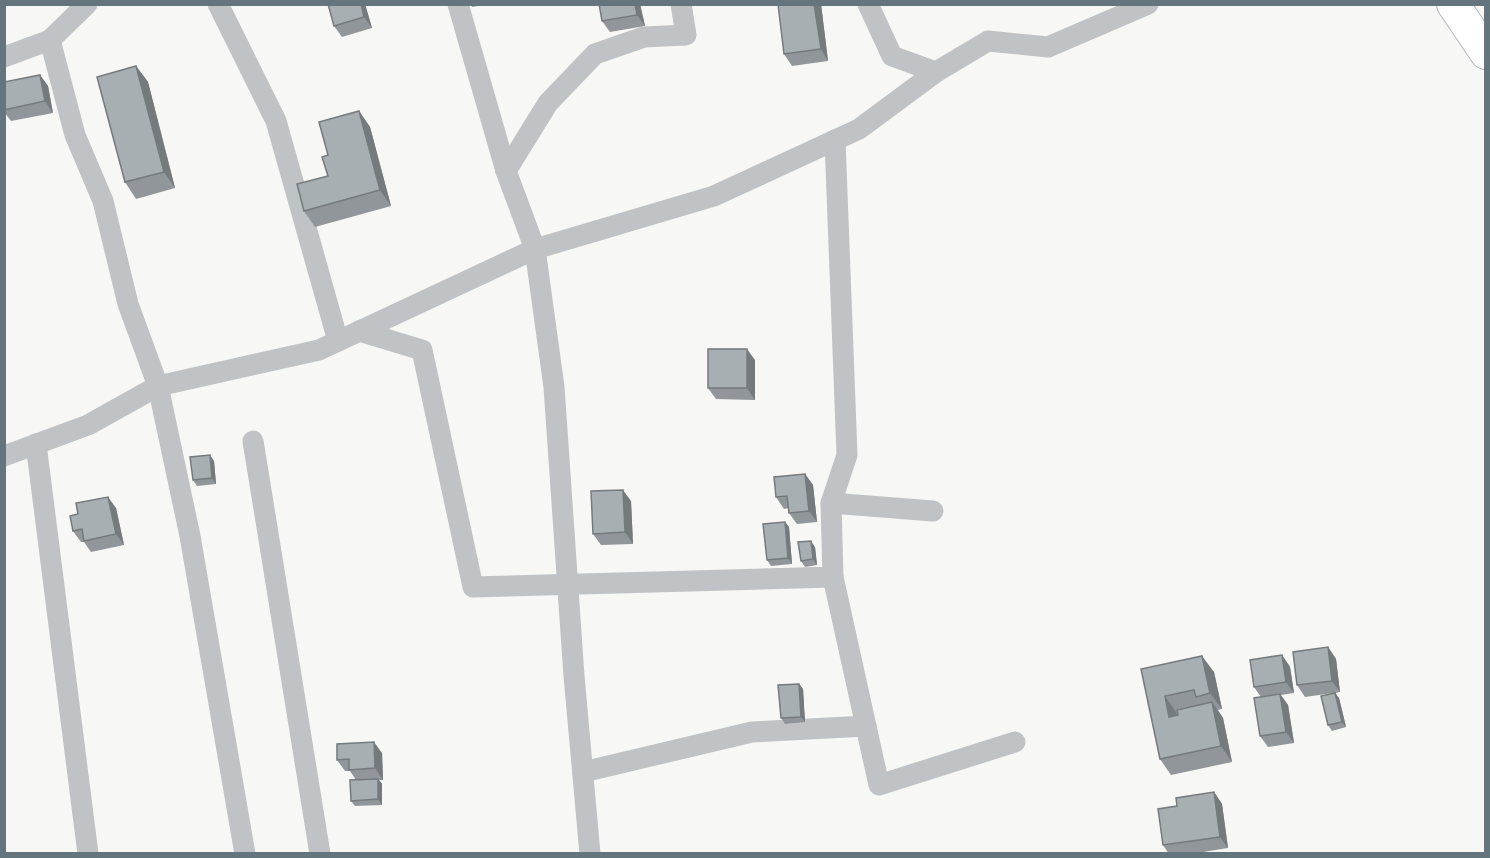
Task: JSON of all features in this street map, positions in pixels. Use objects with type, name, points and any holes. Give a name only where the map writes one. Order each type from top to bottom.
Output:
[{"type":"street","points":[[4,57],[51,40],[87,4]]},
{"type":"street","points":[[218,4],[276,121],[338,341]]},
{"type":"street","points":[[458,4],[506,171],[535,249],[554,387],[590,854]]},
{"type":"street","points":[[506,171],[549,103],[595,54],[644,37],[686,34],[681,4]]},
{"type":"street","points":[[868,4],[892,56],[936,72]]},
{"type":"street","points":[[4,456],[88,425],[158,386],[319,350],[535,249],[714,196],[859,129],[936,72],[988,41],[1048,47],[1148,4]]},
{"type":"street","points":[[1453,4],[1485,53]]},
{"type":"street","points":[[51,40],[75,135],[103,201],[128,303],[158,386],[190,536],[245,854]]},
{"type":"street","points":[[835,140],[847,455],[831,503],[833,577],[879,785],[1015,742]]},
{"type":"street","points":[[358,331],[422,350],[473,587],[833,577]]},
{"type":"street","points":[[253,441],[321,854]]},
{"type":"street","points":[[36,444],[88,854]]},
{"type":"street","points":[[831,503],[933,511]]},
{"type":"street","points":[[583,772],[753,732],[866,726]]},
{"type":"building","points":[[328,4],[361,4],[364,17],[334,26]]},
{"type":"building","points":[[599,4],[635,4],[637,15],[602,21]]},
{"type":"building","points":[[778,4],[814,4],[821,49],[784,54]]},
{"type":"building","points":[[136,66],[164,172],[125,182],[97,77]]},
{"type":"building","points":[[40,75],[45,101],[4,110],[4,82]]},
{"type":"building","points":[[359,111],[380,190],[304,211],[297,184],[328,176],[322,157],[328,155],[319,122]]},
{"type":"building","points":[[708,349],[747,349],[747,388],[708,388]]},
{"type":"building","points":[[210,455],[212,478],[193,480],[190,457]]},
{"type":"building","points":[[805,474],[809,511],[789,513],[787,496],[776,497],[774,477]]},
{"type":"building","points":[[623,490],[625,532],[593,534],[591,491]]},
{"type":"building","points":[[108,497],[116,534],[84,541],[82,529],[73,531],[70,516],[78,514],[76,503]]},
{"type":"building","points":[[785,522],[788,558],[767,560],[763,524]]},
{"type":"building","points":[[811,541],[813,559],[801,561],[798,542]]},
{"type":"building","points":[[1328,647],[1332,681],[1297,685],[1293,652]]},
{"type":"building","points":[[1282,655],[1286,682],[1254,687],[1250,660]]},
{"type":"building","points":[[1202,656],[1210,693],[1196,697],[1194,690],[1165,696],[1169,717],[1178,715],[1177,710],[1212,702],[1221,746],[1160,759],[1141,669]]},
{"type":"building","points":[[799,684],[801,717],[781,718],[778,685]]},
{"type":"building","points":[[1335,693],[1342,722],[1328,725],[1321,696]]},
{"type":"building","points":[[1280,694],[1286,732],[1260,736],[1254,698]]},
{"type":"building","points":[[374,742],[375,768],[349,770],[349,759],[337,760],[337,744]]},
{"type":"building","points":[[378,779],[378,799],[351,801],[350,780]]},
{"type":"building","points":[[1214,792],[1220,837],[1163,845],[1158,809],[1177,806],[1176,798]]}]
